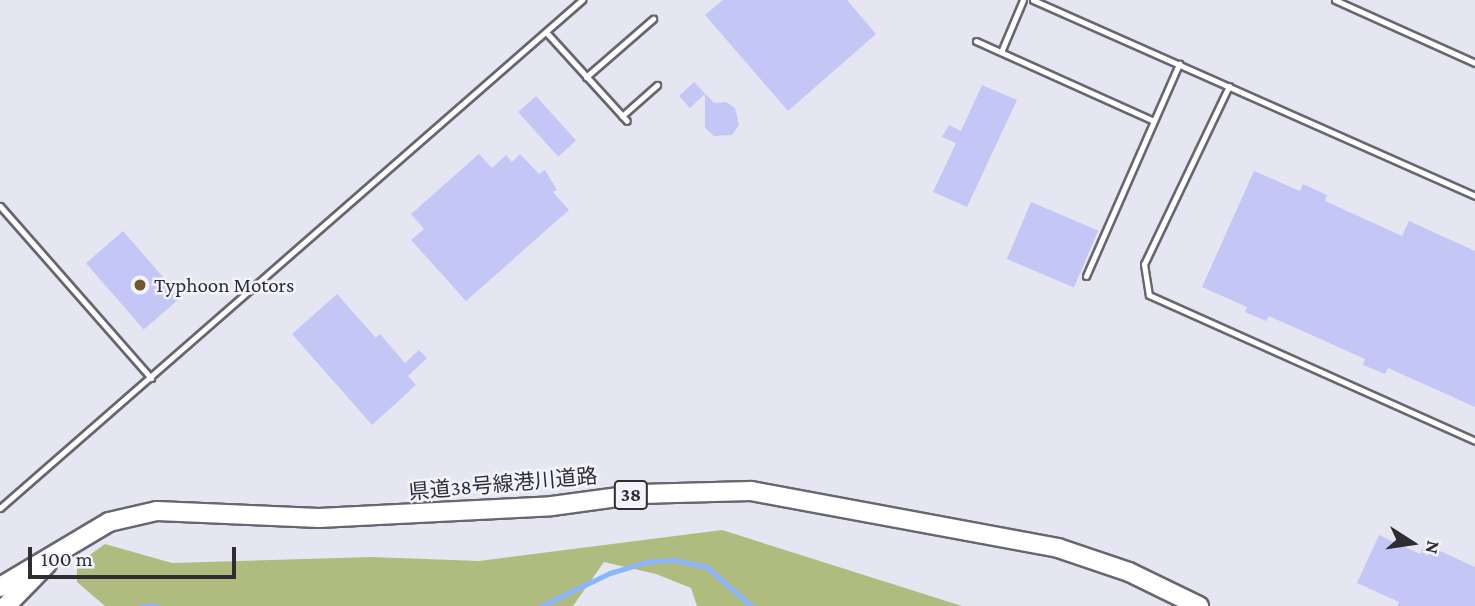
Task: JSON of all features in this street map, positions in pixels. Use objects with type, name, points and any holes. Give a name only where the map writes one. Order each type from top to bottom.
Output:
[{"type":"main road","name":"県道38号線港川道路","points":[[0,587],[109,522],[157,511],[276,519],[353,517],[552,506],[640,494],[751,491],[1058,548],[1129,572],[1199,606]]},
{"type":"main road","name":"県道38号線港川道路","points":[[6,606],[56,553]]},
{"type":"lane","points":[[0,508],[582,0]]},
{"type":"lane","points":[[1001,52],[1023,0]]},
{"type":"lane","points":[[1033,0],[1475,196]]},
{"type":"lane","points":[[1335,0],[1475,63]]},
{"type":"lane","points":[[586,77],[653,19]]},
{"type":"lane","points":[[546,32],[624,119],[657,85]]},
{"type":"lane","points":[[976,41],[1154,121]]},
{"type":"lane","points":[[1087,276],[1179,64]]},
{"type":"lane","points":[[1229,86],[1144,264],[1149,295],[1475,441]]},
{"type":"lane","points":[[0,205],[151,378]]},
{"type":"green space","points":[[722,530],[962,606],[697,606],[691,588],[656,574],[604,562],[573,606],[105,606],[77,582],[77,564],[105,544],[172,563],[371,557],[479,561]]},
{"type":"building","points":[[723,0],[847,0],[876,34],[788,111],[705,15]]},
{"type":"building","points":[[694,82],[714,103],[726,102],[735,108],[739,125],[732,135],[714,136],[705,128],[705,94],[690,108],[679,96]]},
{"type":"building","points":[[982,85],[1017,100],[967,207],[933,192],[956,143],[942,137],[949,125],[961,131]]},
{"type":"building","points":[[536,96],[576,141],[558,157],[518,112]]},
{"type":"building","points":[[479,154],[492,168],[506,155],[512,162],[520,154],[539,174],[545,170],[557,190],[553,192],[569,210],[466,301],[411,240],[424,229],[411,214]]},
{"type":"building","points":[[1254,171],[1300,191],[1303,184],[1327,195],[1325,201],[1402,236],[1409,221],[1475,251],[1475,407],[1388,368],[1385,374],[1363,365],[1365,359],[1269,316],[1266,321],[1245,312],[1247,307],[1202,287]]},
{"type":"building","points":[[1031,202],[1098,231],[1074,288],[1007,259]]},
{"type":"building","points":[[123,231],[181,297],[144,330],[86,263]]},
{"type":"building","points":[[337,294],[376,338],[380,334],[405,363],[419,350],[427,358],[408,376],[416,385],[372,425],[292,334]]},
{"type":"building","points":[[1379,535],[1420,554],[1425,544],[1475,567],[1475,606],[1397,606],[1399,602],[1357,583]]},
{"type":"waterway","points":[[541,606],[610,573],[645,562],[675,560],[707,567],[752,606]]},
{"type":"waterway","points":[[142,606],[157,606]]},
{"type":"place","name":"Typhoon Motors","points":[[140,285]]}]
